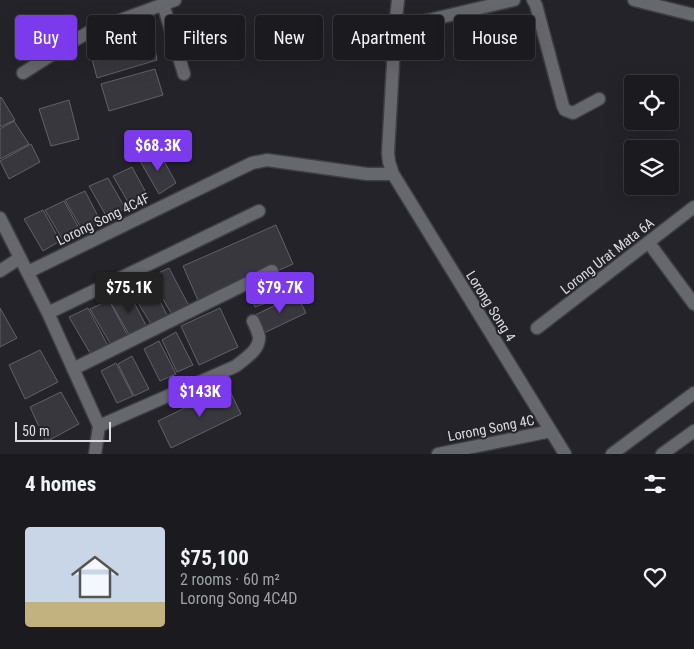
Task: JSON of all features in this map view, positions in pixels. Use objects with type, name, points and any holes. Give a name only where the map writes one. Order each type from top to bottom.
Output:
[{"type":"street","points":[[396,15],[398,0]]},
{"type":"street","points":[[444,16],[514,0]]},
{"type":"street","points":[[533,0],[536,4],[563,106],[566,110],[573,113],[599,99]]},
{"type":"street","points":[[634,0],[694,15]]},
{"type":"street","points":[[23,73],[91,31],[169,2],[184,74]]},
{"type":"street","points":[[392,174],[388,153],[393,60]]},
{"type":"street","name":"Lorong Song 4C4F","points":[[28,272],[252,163],[267,160],[367,174],[392,174]]},
{"type":"street","name":"Lorong Song 4","points":[[392,174],[565,454]]},
{"type":"street","name":"Lorong Urat Mata 6A","points":[[537,328],[694,207]]},
{"type":"street","points":[[48,313],[259,211]]},
{"type":"street","points":[[0,218],[48,313],[98,426],[95,454]]},
{"type":"street","points":[[649,242],[694,304]]},
{"type":"street","points":[[0,271],[20,258]]},
{"type":"street","points":[[72,368],[272,271]]},
{"type":"street","points":[[98,426],[236,366],[249,356],[258,344],[258,334],[252,321]]},
{"type":"street","points":[[612,454],[694,393]]},
{"type":"street","name":"Lorong Song 4C","points":[[438,454],[551,431]]},
{"type":"street","points":[[662,454],[694,431]]},
{"type":"building","points":[[155,49],[157,60],[97,78],[92,60],[155,60]]},
{"type":"building","points":[[155,69],[163,95],[109,111],[101,84]]},
{"type":"building","points":[[0,98],[15,120],[0,127]]},
{"type":"building","points":[[69,100],[79,139],[51,146],[39,109]]},
{"type":"building","points":[[14,121],[29,144],[0,159],[0,129]]},
{"type":"building","points":[[31,144],[40,162],[9,179],[0,161]]},
{"type":"building","points":[[159,152],[176,183],[159,194],[140,161]]},
{"type":"building","points":[[132,167],[149,198],[132,209],[113,176]]},
{"type":"building","points":[[108,178],[125,208],[108,219],[89,186]]},
{"type":"building","points":[[85,191],[101,222],[84,233],[65,200]]},
{"type":"building","points":[[64,201],[81,232],[64,242],[45,210]]},
{"type":"building","points":[[43,210],[60,241],[43,251],[24,219]]},
{"type":"building","points":[[276,225],[293,264],[200,305],[183,266]]},
{"type":"building","points":[[169,268],[189,306],[171,313],[150,277]]},
{"type":"building","points":[[289,278],[295,293],[255,307],[250,291]]},
{"type":"building","points":[[149,279],[168,317],[151,324],[129,288]]},
{"type":"building","points":[[128,291],[148,329],[130,336],[109,300]]},
{"type":"building","points":[[297,295],[306,313],[264,333],[255,315]]},
{"type":"building","points":[[109,300],[129,338],[111,345],[90,309]]},
{"type":"building","points":[[0,308],[17,338],[0,347]]},
{"type":"building","points":[[88,308],[108,346],[90,353],[69,317]]},
{"type":"building","points":[[220,308],[238,347],[199,365],[181,326]]},
{"type":"building","points":[[176,332],[193,365],[177,372],[162,340]]},
{"type":"building","points":[[159,341],[176,374],[160,381],[144,349]]},
{"type":"building","points":[[40,350],[58,382],[25,399],[9,365]]},
{"type":"building","points":[[132,356],[149,389],[134,396],[118,364]]},
{"type":"building","points":[[116,363],[133,396],[117,403],[101,371]]},
{"type":"building","points":[[228,387],[241,414],[171,448],[158,421]]},
{"type":"building","points":[[61,392],[79,424],[46,442],[30,407]]}]
